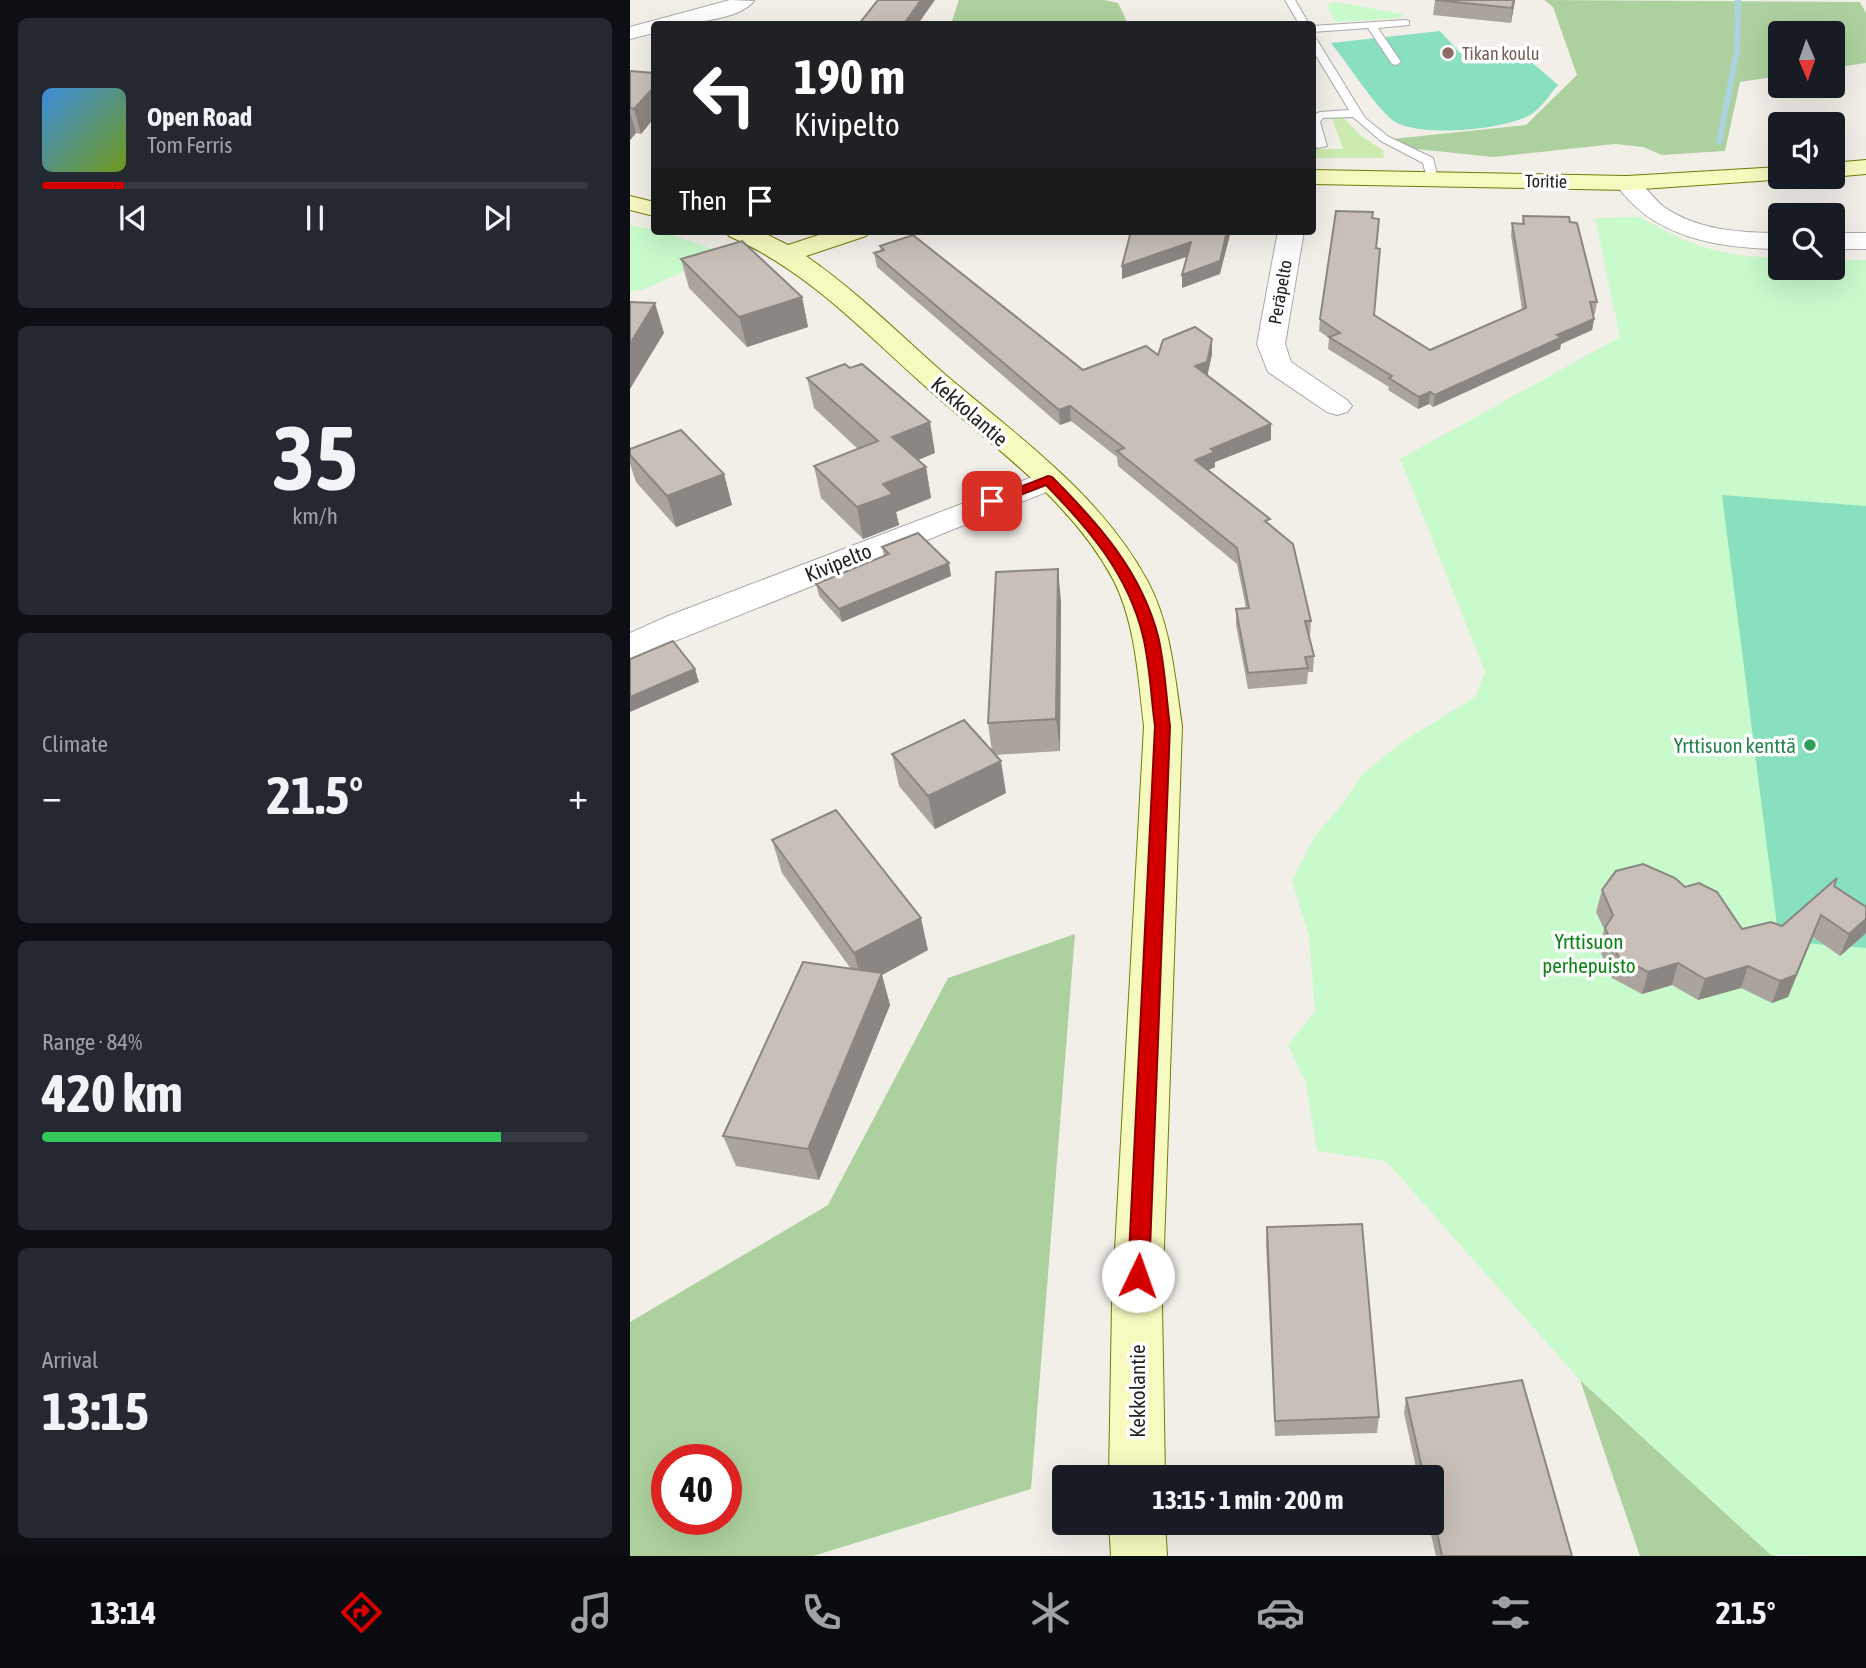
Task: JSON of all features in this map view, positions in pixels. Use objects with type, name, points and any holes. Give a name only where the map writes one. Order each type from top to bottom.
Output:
[{"type":"street","points":[[677,21],[727,9],[744,1]]},
{"type":"street","points":[[630,33],[651,28]]},
{"type":"street","points":[[1845,169],[1866,167]]},
{"type":"street","name":"Toritie","points":[[1316,177],[1627,183],[1768,175]]},
{"type":"street","points":[[1627,183],[1640,201],[1657,215],[1681,225],[1740,240],[1768,241]]},
{"type":"street","points":[[630,203],[651,208]]},
{"type":"street","name":"Kekkolantie","points":[[747,235],[787,254],[837,293],[1048,480],[1093,525],[1131,581],[1150,636],[1163,726],[1137,1304],[1137,1465]]},
{"type":"street","points":[[787,254],[845,235]]},
{"type":"street","name":"Peräpelto","points":[[1290,235],[1271,344],[1278,366],[1337,406]]},
{"type":"street","points":[[1845,241],[1866,241]]},
{"type":"street","name":"Kivipelto","points":[[630,647],[680,624],[1048,480]]},
{"type":"street","points":[[1138,1535],[1139,1556]]},
{"type":"lane","points":[[1290,0],[1302,21]]},
{"type":"lane","points":[[1316,29],[1405,23]]},
{"type":"lane","points":[[1371,25],[1396,62]]},
{"type":"lane","points":[[1316,47],[1356,113],[1385,139],[1429,161],[1432,179]]},
{"type":"lane","points":[[1316,119],[1320,115],[1356,113]]},
{"type":"lane","points":[[1316,128],[1321,146]]},
{"type":"green space","points":[[959,0],[1104,0],[1118,3],[1127,21],[952,21]]},
{"type":"green space","points":[[1544,0],[1860,2],[1866,13],[1866,63],[1845,66],[1845,21],[1768,21],[1768,78],[1740,82],[1725,151],[1662,155],[1643,147],[1615,144],[1493,157],[1416,149],[1392,139],[1526,125],[1577,75],[1553,7]]},
{"type":"green space","points":[[1335,2],[1403,14],[1400,18],[1336,22],[1327,5]]},
{"type":"green space","points":[[1440,31],[1460,53],[1514,47],[1558,85],[1543,104],[1521,119],[1484,128],[1420,129],[1391,119],[1331,43]]},
{"type":"green space","points":[[1343,117],[1361,136],[1383,150],[1384,158],[1316,158],[1316,149],[1343,149],[1332,118]]},
{"type":"green space","name":"Yrttisuon perhepuisto","points":[[1640,217],[1691,243],[1722,252],[1768,257],[1768,280],[1845,280],[1845,260],[1866,260],[1866,1556],[1771,1555],[1580,1380],[1386,1161],[1317,1151],[1306,1083],[1288,1045],[1315,1012],[1309,936],[1292,881],[1315,836],[1345,801],[1362,775],[1402,742],[1475,697],[1485,672],[1400,459],[1620,337],[1595,218]]},
{"type":"green space","points":[[630,225],[651,229],[651,235],[672,235],[725,253],[645,289],[630,292]]},
{"type":"green space","name":"Yrttisuon kenttä","points":[[1722,495],[1866,506],[1866,948],[1779,941]]},
{"type":"green space","points":[[1075,934],[1031,1489],[813,1556],[630,1556],[630,1322],[828,1205],[948,978]]},
{"type":"green space","points":[[1580,1380],[1771,1555],[1778,1556],[1640,1556]]},
{"type":"building","points":[[878,0],[921,0],[906,21],[861,21]]},
{"type":"building","points":[[1435,0],[1514,0],[1512,8]]},
{"type":"building","points":[[630,71],[651,73],[651,90],[634,109],[630,108]]},
{"type":"building","points":[[1336,211],[1373,212],[1372,218],[1379,219],[1376,248],[1380,249],[1374,315],[1430,350],[1526,308],[1512,223],[1524,224],[1523,216],[1569,217],[1570,222],[1577,223],[1597,302],[1590,302],[1594,319],[1557,335],[1562,337],[1435,395],[1430,392],[1419,397],[1389,378],[1392,376],[1329,337],[1340,333],[1320,319]]},
{"type":"building","points":[[913,235],[1083,370],[1146,346],[1158,355],[1163,340],[1195,327],[1212,339],[1207,362],[1195,366],[1271,424],[1211,449],[1215,452],[1195,460],[1270,519],[1265,521],[1293,544],[1311,621],[1305,621],[1314,656],[1305,657],[1308,668],[1248,673],[1236,609],[1249,608],[1237,548],[1117,451],[1124,448],[1070,406],[1059,410],[874,253],[884,250],[880,246]]},
{"type":"building","points":[[1130,235],[1226,235],[1220,261],[1182,275],[1191,242],[1122,266]]},
{"type":"building","points":[[742,241],[802,297],[739,317],[681,259]]},
{"type":"building","points":[[630,302],[655,303],[630,344]]},
{"type":"building","points":[[845,364],[850,368],[862,364],[930,422],[892,437],[926,467],[883,484],[893,494],[857,507],[814,466],[878,441],[807,378]]},
{"type":"building","points":[[681,430],[724,474],[667,496],[630,455],[630,449]]},
{"type":"building","points":[[918,533],[949,563],[839,609],[816,584],[889,554],[882,547]]},
{"type":"building","points":[[1058,569],[1056,719],[988,723],[996,572]]},
{"type":"building","points":[[673,641],[695,669],[630,697],[630,659]]},
{"type":"building","points":[[964,720],[1001,761],[928,796],[892,754]]},
{"type":"building","points":[[836,810],[921,918],[854,953],[772,840]]},
{"type":"building","points":[[1643,864],[1675,878],[1685,887],[1699,883],[1717,892],[1742,929],[1771,922],[1782,926],[1837,878],[1834,886],[1866,907],[1866,919],[1849,934],[1821,915],[1796,975],[1780,981],[1748,966],[1705,979],[1678,963],[1648,972],[1618,956],[1605,928],[1613,915],[1602,890],[1616,871]]},
{"type":"building","points":[[803,962],[882,973],[808,1149],[723,1136]]},
{"type":"building","points":[[1362,1224],[1379,1417],[1275,1421],[1267,1227]]},
{"type":"building","points":[[1522,1380],[1572,1556],[1442,1556],[1438,1535],[1444,1535],[1444,1465],[1421,1465],[1406,1398]]},
{"type":"waterway","points":[[1719,143],[1737,50],[1738,0]]},
{"type":"place","name":"Tikan koulu","points":[[1448,53]]},
{"type":"place","name":"Yrttisuon kenttä","points":[[1810,745]]},
{"type":"route","points":[[992,501],[1048,480],[1093,525],[1131,581],[1150,636],[1163,726],[1138,1276]]}]
